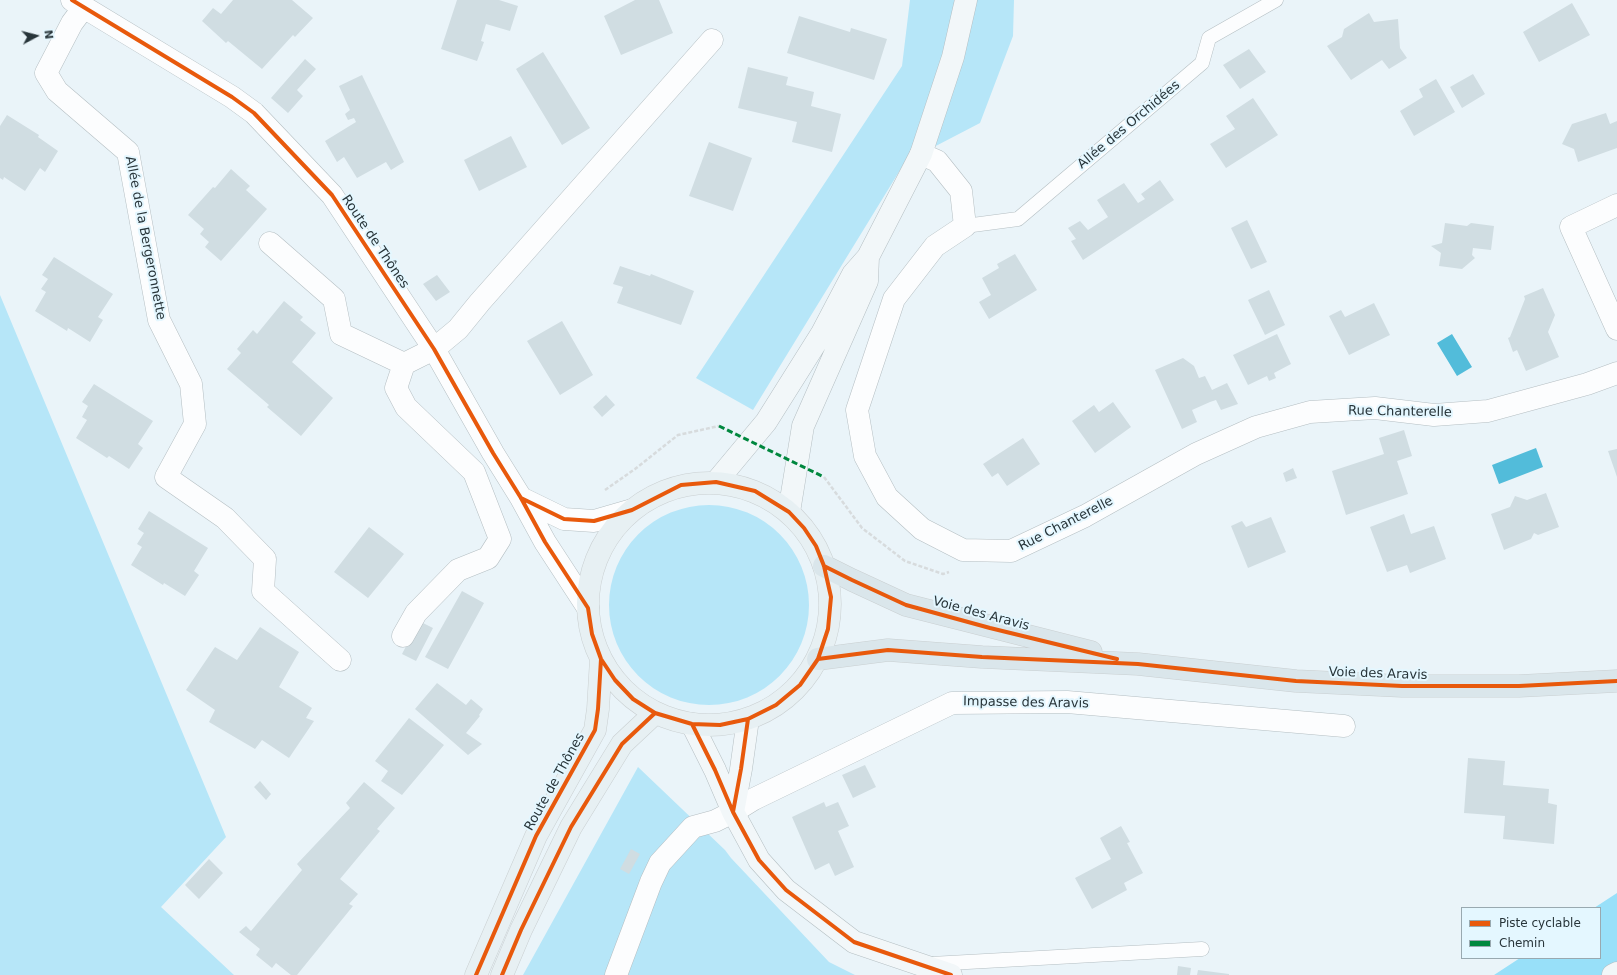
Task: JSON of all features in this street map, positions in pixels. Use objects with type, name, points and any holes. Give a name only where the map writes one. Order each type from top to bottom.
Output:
[{"type":"highway","name":"Voie des Aravis","points":[[824,566],[906,605],[1138,664]]},
{"type":"highway","name":"Voie des Aravis","points":[[818,659],[888,650],[982,657],[1138,664],[1296,681],[1402,686],[1519,686],[1617,681]]},
{"type":"main road","points":[[716,482],[766,422],[822,333],[852,274],[868,257],[921,154],[952,57],[966,0]]},
{"type":"main road","points":[[789,512],[803,426],[867,281],[868,257]]},
{"type":"main road","points":[[716,482],[755,491],[789,512],[804,528],[812,540],[824,566],[831,597],[828,629],[818,659],[800,685],[776,705],[748,719],[720,725],[692,724],[655,713],[633,699],[615,680],[601,659],[592,634],[588,608],[590,580],[598,554],[612,530],[632,510],[682,485],[716,482]]},
{"type":"main road","name":"Route de Thônes","points":[[476,975],[536,836],[595,730],[598,709],[601,659]]},
{"type":"main road","points":[[502,975],[521,930],[571,827],[622,744],[655,713]]},
{"type":"main road","points":[[733,812],[748,719]]},
{"type":"main road","points":[[692,724],[716,770],[733,812],[759,860],[786,890],[854,942],[951,975]]},
{"type":"main road","points":[[1613,975],[1617,973]]},
{"type":"street","name":"Route de Thônes","points":[[78,3],[232,97],[254,113],[332,195],[434,349],[545,542],[588,608]]},
{"type":"street","name":"Allée de la Bergeronnette","points":[[78,3],[72,23],[46,74],[57,91],[128,152],[159,320],[191,384],[195,424],[166,477],[225,518],[265,559],[263,591],[340,660]]},
{"type":"street","points":[[403,636],[416,613],[458,570],[488,558],[500,539],[474,472],[406,407],[396,388],[404,364],[434,349],[458,329],[480,302],[712,40]]},
{"type":"street","points":[[921,154],[936,160],[961,191],[965,226]]},
{"type":"street","points":[[1617,204],[1571,227],[1617,329]]},
{"type":"street","name":"Rue Chanterelle","points":[[965,226],[935,246],[894,299],[857,410],[865,456],[887,497],[922,529],[963,550],[1011,551],[1085,516],[1196,454],[1256,428],[1310,412],[1375,408],[1434,415],[1488,411],[1587,384],[1617,373]]},
{"type":"street","points":[[270,243],[334,299],[341,334],[404,364]]},
{"type":"street","points":[[521,498],[564,519],[594,521],[632,510]]},
{"type":"street","name":"Impasse des Aravis","points":[[616,975],[651,882],[660,863],[693,827],[715,821],[754,799],[952,702],[1067,702],[1344,726]]},
{"type":"lane","name":"Allée des Orchidées","points":[[965,226],[1018,219],[1202,63],[1210,38],[1276,0]]},
{"type":"lane","points":[[921,964],[1202,949]]},
{"type":"path","points":[[599,494],[635,469],[678,435],[719,426]]},
{"type":"shaded area","points":[[910,0],[1014,0],[1013,36],[980,123],[905,162],[753,410],[696,378],[902,66]]},
{"type":"shaded area","points":[[0,295],[226,837],[161,907],[234,975],[0,975]]},
{"type":"shaded area","points":[[1452,334],[1472,367],[1457,376],[1437,343]]},
{"type":"shaded area","points":[[1536,448],[1543,467],[1499,484],[1492,465]]},
{"type":"shaded area","points":[[709,505],[728,507],[756,517],[772,528],[786,542],[797,558],[801,567],[807,586],[809,605],[807,624],[797,652],[786,668],[772,682],[756,693],[747,697],[728,703],[709,705],[690,703],[662,693],[646,682],[632,668],[621,652],[617,643],[611,624],[609,605],[611,586],[621,558],[632,542],[646,528],[662,517],[671,513],[690,507]]},
{"type":"shaded area","points":[[638,767],[725,850],[829,962],[855,975],[523,975]]},
{"type":"shaded area","points":[[1617,893],[1617,975],[1494,975],[1518,959],[1601,959],[1601,907],[1596,907]]},
{"type":"building","points":[[233,0],[292,0],[313,18],[295,37],[293,35],[262,69],[228,41],[226,43],[202,21],[213,8],[221,14]]},
{"type":"building","points":[[457,0],[499,0],[518,6],[510,31],[486,24],[481,41],[484,42],[477,61],[441,49]]},
{"type":"building","points":[[635,0],[659,0],[673,33],[621,55],[604,16]]},
{"type":"building","points":[[1572,3],[1590,35],[1539,62],[1523,32]]},
{"type":"building","points":[[1369,13],[1374,22],[1398,19],[1400,48],[1407,58],[1389,69],[1382,60],[1351,80],[1327,46],[1342,37],[1344,29]]},
{"type":"building","points":[[799,16],[850,32],[851,28],[887,39],[874,80],[787,53]]},
{"type":"building","points":[[1249,49],[1266,72],[1240,89],[1223,65]]},
{"type":"building","points":[[543,52],[590,128],[562,145],[516,69]]},
{"type":"building","points":[[305,59],[316,69],[297,90],[303,96],[288,113],[271,98]]},
{"type":"building","points":[[748,67],[788,77],[786,85],[814,92],[811,106],[841,114],[832,152],[792,142],[797,122],[738,108]]},
{"type":"building","points":[[1473,74],[1485,94],[1462,108],[1450,87]]},
{"type":"building","points":[[362,75],[404,162],[391,170],[386,162],[357,178],[344,157],[337,162],[325,141],[356,122],[354,118],[348,120],[345,114],[350,110],[339,86]]},
{"type":"building","points":[[1436,79],[1455,112],[1414,136],[1400,111],[1423,97],[1419,89]]},
{"type":"building","points":[[1253,98],[1278,135],[1226,168],[1210,144],[1235,129],[1226,116]]},
{"type":"building","points":[[1606,113],[1610,124],[1617,121],[1617,148],[1578,162],[1574,149],[1562,144],[1572,124]]},
{"type":"building","points":[[7,115],[39,135],[38,137],[58,151],[45,172],[40,168],[25,191],[4,177],[3,180],[0,178],[0,126]]},
{"type":"building","points":[[511,136],[527,167],[479,191],[464,160]]},
{"type":"building","points":[[709,142],[752,158],[733,211],[689,196]]},
{"type":"building","points":[[231,169],[250,186],[246,190],[267,209],[221,261],[205,247],[209,242],[200,234],[204,229],[188,215],[213,187],[215,188]]},
{"type":"building","points":[[1160,180],[1174,200],[1083,260],[1071,241],[1076,239],[1068,228],[1080,221],[1088,230],[1108,217],[1097,200],[1124,183],[1138,203],[1145,199],[1141,194]]},
{"type":"building","points":[[1247,220],[1267,262],[1251,269],[1231,228]]},
{"type":"building","points":[[1445,223],[1467,226],[1471,223],[1494,226],[1491,250],[1473,248],[1472,255],[1475,258],[1462,269],[1439,266],[1441,253],[1431,246],[1442,243]]},
{"type":"building","points":[[1015,254],[1037,290],[989,319],[979,302],[991,295],[982,278],[999,268],[997,264]]},
{"type":"building","points":[[54,257],[113,294],[98,317],[103,320],[90,342],[68,328],[67,331],[35,311],[46,292],[41,289],[48,279],[42,275]]},
{"type":"building","points":[[620,266],[650,276],[651,274],[694,291],[681,325],[617,303],[623,287],[613,284]]},
{"type":"building","points":[[437,275],[450,292],[436,301],[423,284]]},
{"type":"building","points":[[1543,288],[1555,315],[1548,332],[1559,357],[1526,371],[1517,350],[1513,352],[1508,338],[1510,337],[1525,299],[1524,296]]},
{"type":"building","points":[[1269,290],[1285,325],[1265,335],[1248,300]]},
{"type":"building","points":[[284,301],[303,317],[300,320],[316,333],[292,362],[333,398],[301,436],[267,407],[269,405],[227,369],[241,353],[237,349],[253,330],[257,334]]},
{"type":"building","points":[[1374,303],[1390,335],[1349,355],[1329,316],[1341,310],[1345,317]]},
{"type":"building","points":[[562,321],[593,375],[560,395],[527,341]]},
{"type":"building","points":[[1277,334],[1291,364],[1274,373],[1276,378],[1269,381],[1267,376],[1248,385],[1233,355]]},
{"type":"building","points":[[1183,358],[1194,366],[1199,378],[1205,376],[1212,390],[1227,383],[1238,404],[1221,410],[1216,400],[1192,410],[1197,422],[1182,429],[1155,370]]},
{"type":"building","points":[[94,384],[153,421],[138,444],[143,448],[129,469],[109,456],[107,458],[76,438],[87,420],[82,417],[88,406],[82,402]]},
{"type":"building","points":[[606,395],[615,405],[602,417],[593,407]]},
{"type":"building","points":[[1113,402],[1131,427],[1095,453],[1072,421],[1094,405],[1099,412]]},
{"type":"building","points":[[1404,430],[1412,456],[1397,461],[1408,494],[1346,515],[1332,471],[1384,454],[1379,438]]},
{"type":"building","points":[[1023,438],[1040,464],[1007,486],[998,473],[992,477],[983,464]]},
{"type":"building","points":[[1617,449],[1617,477],[1608,451]]},
{"type":"building","points":[[1293,468],[1297,478],[1286,482],[1283,473]]},
{"type":"building","points":[[1546,493],[1559,527],[1538,535],[1534,533],[1531,539],[1504,550],[1491,514],[1510,507],[1515,496],[1527,500]]},
{"type":"building","points":[[149,511],[208,548],[194,571],[199,575],[185,596],[164,583],[163,585],[131,565],[142,547],[137,544],[144,533],[138,529]]},
{"type":"building","points":[[1404,514],[1411,534],[1434,526],[1446,559],[1410,573],[1407,565],[1387,572],[1370,527]]},
{"type":"building","points":[[1271,517],[1286,552],[1248,568],[1231,526],[1242,521],[1246,527]]},
{"type":"building","points":[[369,527],[404,554],[368,598],[334,572]]},
{"type":"building","points":[[462,591],[484,603],[448,669],[425,657]]},
{"type":"building","points":[[419,621],[433,628],[416,661],[402,654]]},
{"type":"building","points":[[260,627],[299,652],[279,687],[312,708],[306,718],[314,721],[289,758],[262,740],[255,749],[209,722],[215,710],[186,690],[215,647],[237,660]]},
{"type":"building","points":[[437,683],[466,705],[471,699],[483,709],[479,715],[480,716],[466,733],[482,744],[468,755],[415,709]]},
{"type":"building","points":[[409,718],[444,745],[402,795],[381,781],[388,771],[375,761]]},
{"type":"building","points":[[1468,758],[1505,761],[1503,785],[1549,789],[1548,803],[1557,805],[1554,844],[1503,839],[1505,816],[1464,813]]},
{"type":"building","points":[[865,765],[876,787],[853,798],[842,775]]},
{"type":"building","points":[[260,781],[271,794],[266,800],[254,787]]},
{"type":"building","points":[[364,782],[395,808],[377,829],[380,831],[340,879],[358,894],[349,904],[353,906],[297,975],[291,975],[276,963],[272,968],[256,955],[260,949],[239,932],[246,926],[251,931],[302,870],[297,864],[350,808],[346,803]]},
{"type":"building","points":[[824,802],[826,807],[838,802],[849,826],[838,831],[854,867],[835,876],[829,863],[815,870],[792,817]]},
{"type":"building","points":[[1121,826],[1130,842],[1127,843],[1143,873],[1124,883],[1127,890],[1092,909],[1075,878],[1111,859],[1100,838]]},
{"type":"building","points":[[631,849],[640,854],[629,874],[620,869]]},
{"type":"building","points":[[209,859],[223,873],[199,899],[185,885]]},
{"type":"building","points":[[1178,966],[1191,968],[1190,975],[1177,975]]},
{"type":"building","points":[[1198,970],[1229,974],[1229,975],[1197,975]]},
{"type":"marked path","points":[[719,426],[824,477]]},
{"type":"cycle path","points":[[72,0],[232,97],[254,113],[332,195],[434,349],[545,542],[588,608],[592,634],[601,659],[615,680],[633,699],[655,713],[692,724],[720,725],[748,719],[776,705],[800,685],[818,659],[828,629],[831,597],[824,566],[816,546],[804,528],[789,512],[755,491],[716,482],[681,485],[632,510],[594,521],[564,519],[521,498]]},
{"type":"cycle path","points":[[824,566],[906,605],[990,628],[1117,659]]},
{"type":"cycle path","points":[[818,659],[888,650],[982,657],[1138,664],[1296,681],[1402,686],[1519,686],[1617,681]]},
{"type":"cycle path","points":[[476,975],[536,836],[595,730],[598,709],[601,659]]},
{"type":"cycle path","points":[[502,975],[521,930],[571,827],[622,744],[655,713]]},
{"type":"cycle path","points":[[733,812],[748,719]]},
{"type":"cycle path","points":[[692,724],[715,770],[733,812],[759,860],[786,890],[854,942],[951,975]]}]
